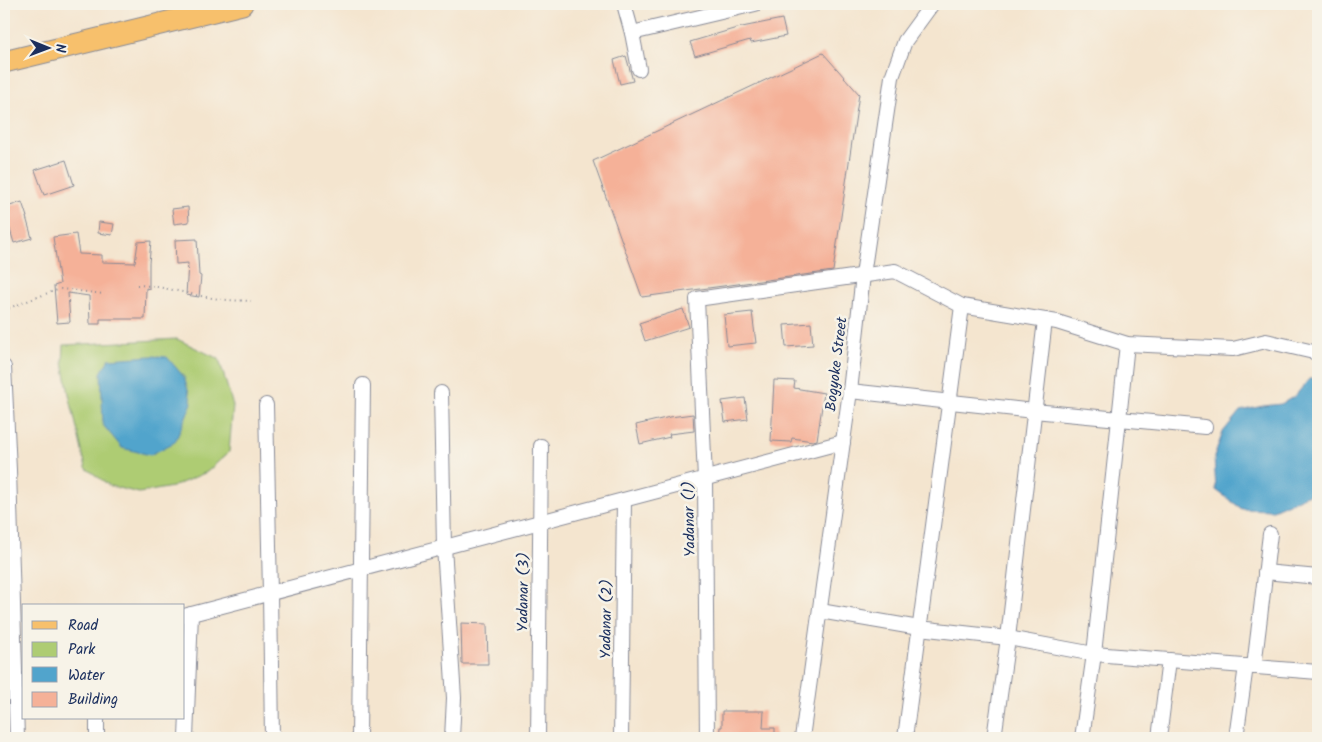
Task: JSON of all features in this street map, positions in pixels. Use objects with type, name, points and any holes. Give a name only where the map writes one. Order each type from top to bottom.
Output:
[{"type":"main road","points":[[4,62],[242,4]]},
{"type":"street","points":[[624,4],[639,69]]},
{"type":"street","points":[[632,33],[755,4]]},
{"type":"street","name":"Bogyoke Street","points":[[802,738],[850,391],[863,275],[892,77],[905,41],[932,4]]},
{"type":"street","points":[[863,275],[895,272],[962,306],[1057,322],[1127,344],[1233,349],[1266,341],[1318,353]]},
{"type":"street","name":"Yadanar (1)","points":[[707,738],[705,479],[697,299],[863,275]]},
{"type":"street","points":[[905,738],[962,306]]},
{"type":"street","points":[[994,738],[1008,638],[1045,320]]},
{"type":"street","points":[[1082,738],[1094,654],[1127,344]]},
{"type":"street","points":[[4,367],[17,738]]},
{"type":"street","points":[[359,738],[364,385]]},
{"type":"street","points":[[850,391],[1206,427]]},
{"type":"street","points":[[441,393],[444,547],[454,698],[452,738]]},
{"type":"street","points":[[266,405],[272,738]]},
{"type":"street","points":[[186,738],[187,615],[843,442]]},
{"type":"street","name":"Yadanar (3)","points":[[538,738],[541,446]]},
{"type":"street","name":"Yadanar (2)","points":[[621,738],[624,500]]},
{"type":"street","points":[[1236,738],[1250,667],[1270,534]]},
{"type":"street","points":[[1265,572],[1318,577]]},
{"type":"street","points":[[820,611],[919,628],[1008,638],[1094,654],[1318,672]]},
{"type":"street","points":[[1159,738],[1169,660]]},
{"type":"street","points":[[97,720],[97,738]]},
{"type":"path","points":[[137,285],[170,288],[219,299],[251,301]]},
{"type":"path","points":[[4,310],[48,292],[61,289],[104,294]]},
{"type":"green space","points":[[177,339],[219,359],[233,406],[229,452],[207,472],[172,487],[139,493],[110,486],[86,468],[63,362],[64,345]]},
{"type":"water","points":[[151,356],[167,357],[184,377],[192,403],[175,442],[150,455],[122,448],[103,425],[101,373],[109,359]]},
{"type":"water","points":[[1318,377],[1318,490],[1273,510],[1242,509],[1216,490],[1214,457],[1223,432],[1240,411],[1281,404],[1295,396],[1309,379]]},
{"type":"building","points":[[782,19],[786,36],[751,43],[750,40],[695,56],[690,42],[737,28]]},
{"type":"building","points":[[823,53],[859,94],[833,271],[642,297],[593,161]]},
{"type":"building","points":[[626,56],[633,81],[620,84],[614,60]]},
{"type":"building","points":[[66,160],[74,185],[44,195],[35,170]]},
{"type":"building","points":[[22,202],[32,238],[14,243],[8,223],[4,225],[4,208]]},
{"type":"building","points":[[188,207],[189,222],[174,224],[172,209]]},
{"type":"building","points":[[99,222],[114,224],[112,235],[98,233]]},
{"type":"building","points":[[76,234],[79,254],[102,255],[102,262],[135,263],[138,242],[151,241],[149,289],[146,288],[145,319],[100,319],[100,324],[90,324],[89,296],[68,293],[70,322],[57,323],[54,286],[60,284],[53,237]]},
{"type":"building","points":[[197,239],[199,275],[201,276],[199,297],[186,295],[188,263],[176,264],[175,240]]},
{"type":"building","points":[[683,309],[689,327],[645,341],[639,323]]},
{"type":"building","points":[[752,312],[756,343],[727,346],[724,315]]},
{"type":"building","points":[[811,323],[813,345],[786,347],[784,325]]},
{"type":"building","points":[[774,380],[795,381],[794,388],[824,393],[817,440],[792,438],[791,442],[771,441]]},
{"type":"building","points":[[745,398],[748,419],[725,422],[722,401]]},
{"type":"building","points":[[693,414],[694,431],[669,434],[670,437],[640,444],[636,425]]},
{"type":"building","points":[[461,623],[487,624],[488,664],[462,664]]},
{"type":"building","points":[[722,711],[764,711],[763,728],[775,728],[775,738],[719,738],[720,727],[722,727]]}]
